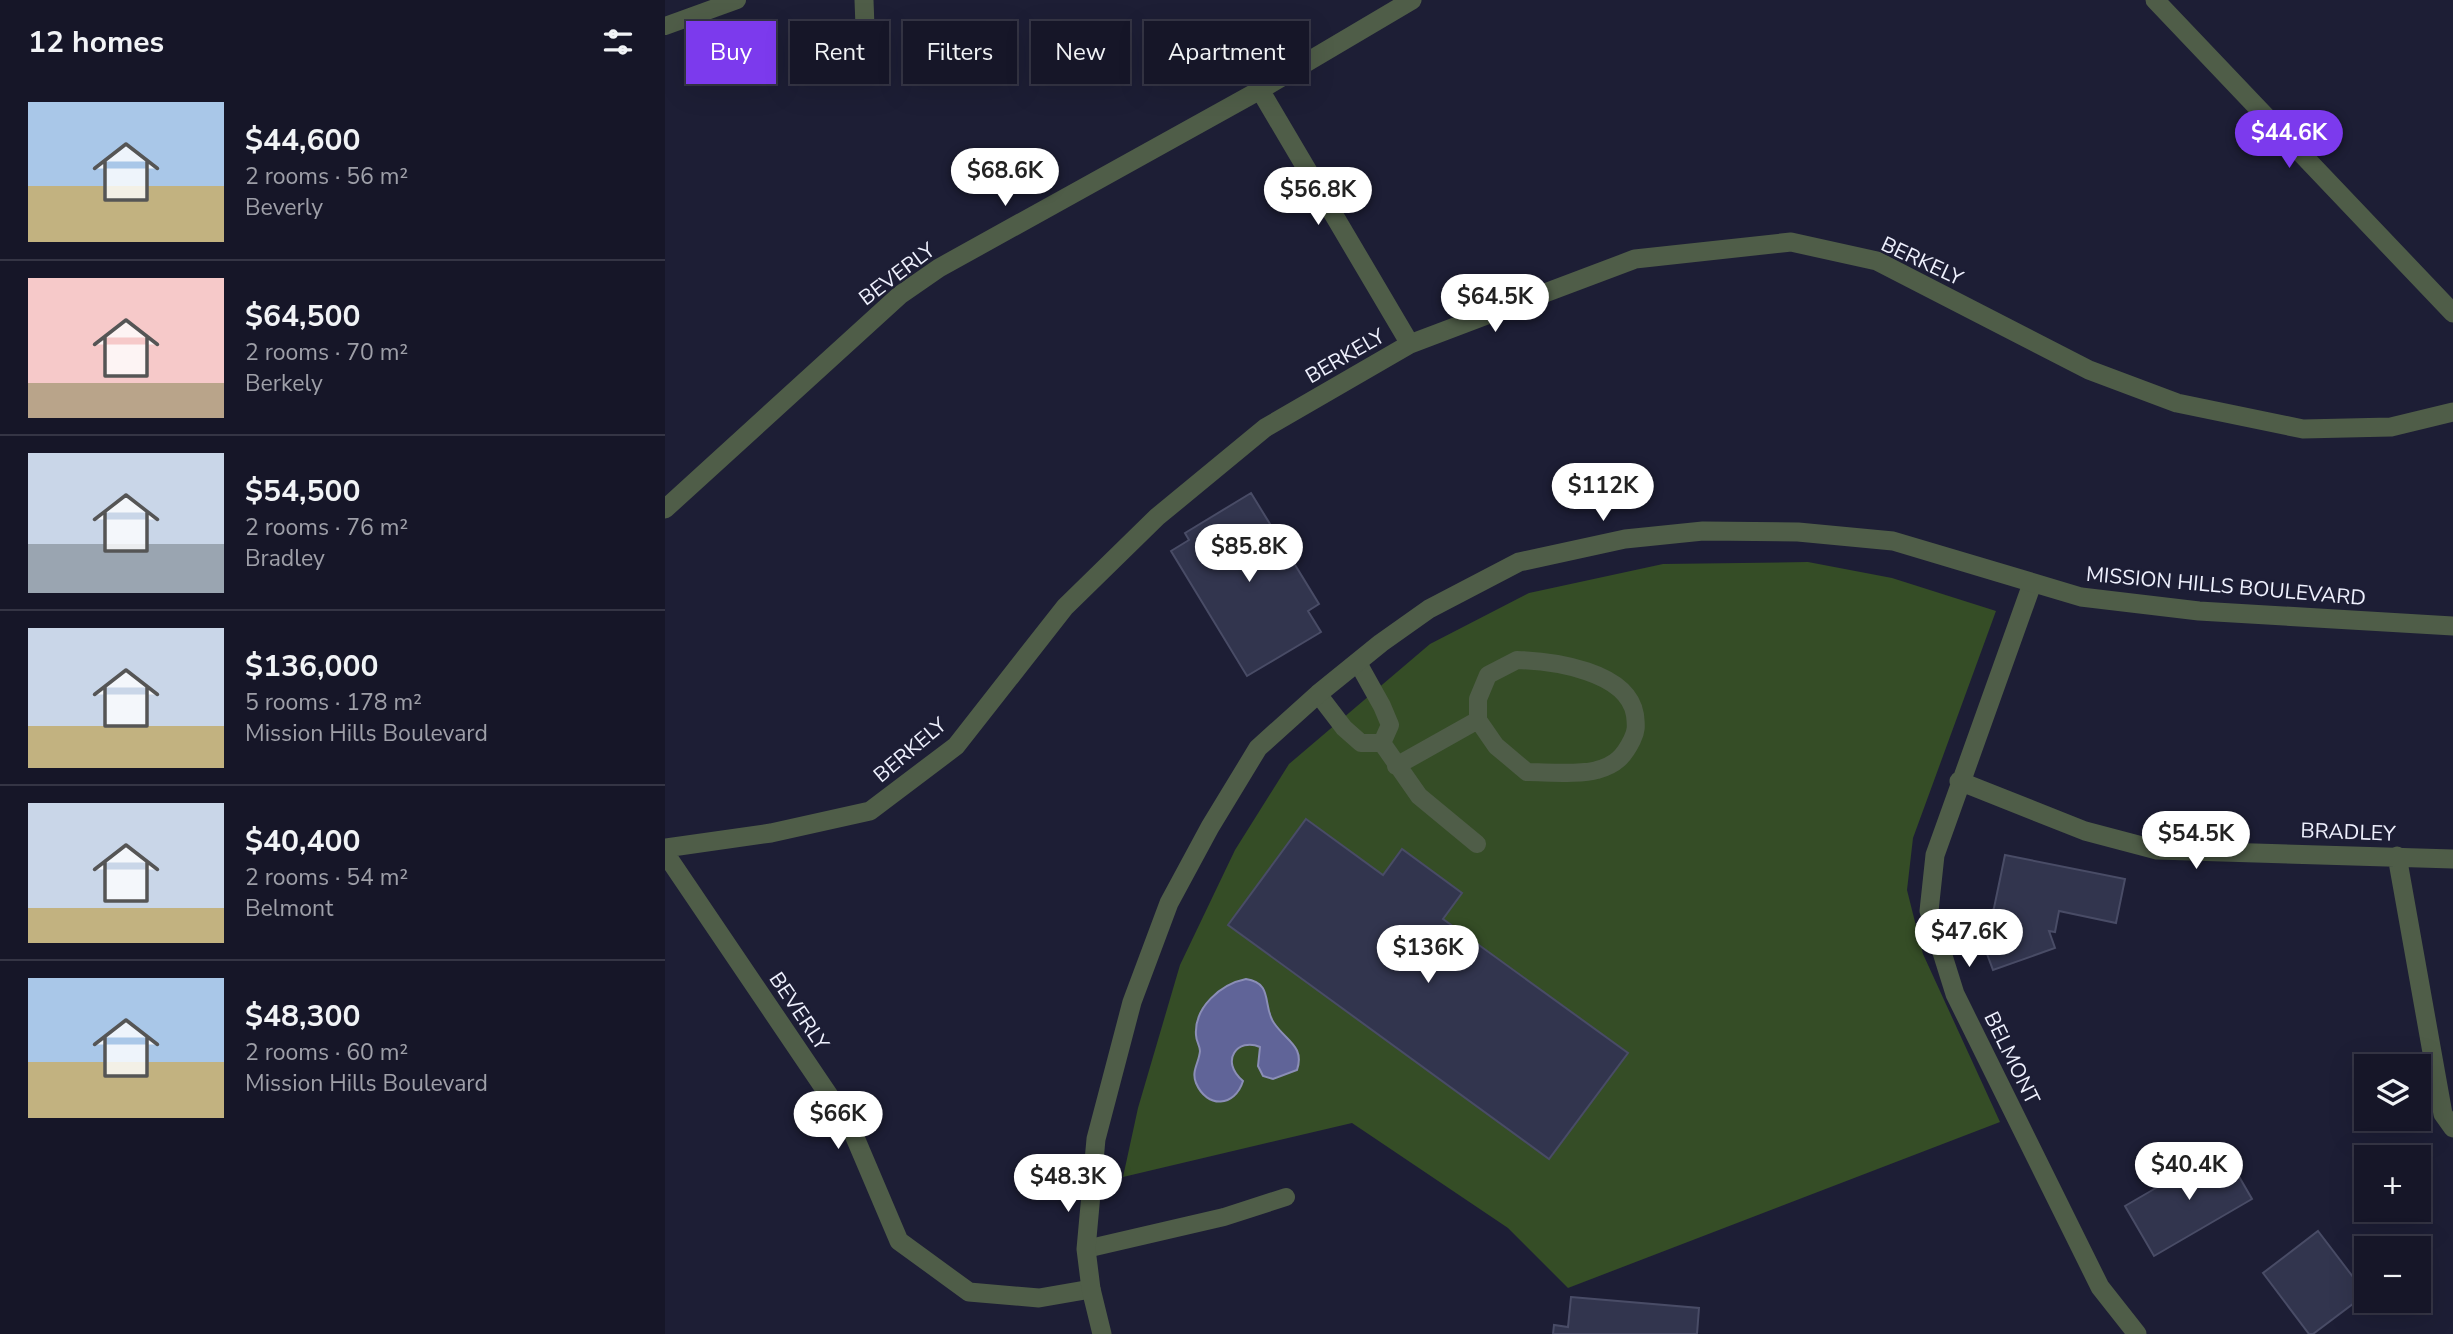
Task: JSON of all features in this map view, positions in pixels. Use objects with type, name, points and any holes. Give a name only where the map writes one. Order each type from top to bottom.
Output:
[{"type":"street","points":[[864,0],[865,21]]},
{"type":"street","name":"BEVERLY","points":[[665,509],[900,295],[929,275],[1260,90],[1412,0]]},
{"type":"street","points":[[2155,0],[2453,313]]},
{"type":"street","points":[[1260,90],[1410,344]]},
{"type":"street","name":"BERKELY","points":[[665,848],[771,833],[870,811],[956,746],[1065,607],[1157,517],[1265,428],[1410,344],[1635,259],[1791,242],[1877,261],[2089,370],[2177,403],[2303,429],[2391,427],[2453,412]]},
{"type":"street","name":"MISSION HILLS BOULEVARD","points":[[1102,1334],[1091,1289],[1086,1250],[1096,1139],[1132,1002],[1169,903],[1210,827],[1258,748],[1318,694],[1381,643],[1429,609],[1519,562],[1625,539],[1703,531],[1798,532],[1893,541],[2081,597],[2199,611],[2453,626]]},
{"type":"street","name":"BELMONT","points":[[2032,584],[1959,781],[1935,855],[1929,911],[1955,994],[2100,1287],[2137,1334]]},
{"type":"street","name":"BRADLEY","points":[[1959,781],[2085,831],[2157,850],[2453,859]]},
{"type":"street","name":"BEVERLY","points":[[665,853],[851,1128],[899,1241],[969,1292],[1039,1298],[1091,1289]]},
{"type":"street","points":[[2397,856],[2443,1114],[2453,1128]]},
{"type":"lane","points":[[665,26],[737,0]]},
{"type":"lane","points":[[1517,660],[1543,661],[1609,679],[1633,704],[1637,730],[1623,758],[1596,771],[1527,772],[1496,746],[1478,720],[1478,699],[1488,675],[1517,660]]},
{"type":"lane","points":[[1358,663],[1390,725],[1382,743]]},
{"type":"lane","points":[[1318,694],[1344,728],[1361,743],[1382,743]]},
{"type":"lane","points":[[1396,766],[1478,720]]},
{"type":"lane","points":[[1382,743],[1419,796],[1477,844]]},
{"type":"lane","points":[[1086,1250],[1224,1217],[1286,1197]]},
{"type":"green space","points":[[1808,562],[1892,578],[1996,611],[1913,838],[1907,890],[1923,954],[2000,1122],[1568,1288],[1508,1228],[1352,1123],[1123,1177],[1138,1108],[1180,965],[1235,850],[1289,764],[1430,644],[1529,593],[1663,564]]},
{"type":"water","points":[[1246,979],[1255,981],[1264,990],[1274,1023],[1296,1049],[1299,1062],[1297,1070],[1273,1079],[1263,1076],[1258,1066],[1260,1047],[1245,1045],[1234,1053],[1232,1059],[1232,1066],[1243,1081],[1239,1090],[1228,1100],[1214,1101],[1201,1091],[1195,1079],[1200,1051],[1196,1037],[1199,1015],[1211,998],[1227,986]]},
{"type":"building","points":[[1251,493],[1319,604],[1308,611],[1321,632],[1247,676],[1171,551],[1189,540],[1185,533]]},
{"type":"building","points":[[1306,819],[1383,875],[1402,849],[1462,893],[1443,919],[1628,1053],[1549,1159],[1228,925]]},
{"type":"building","points":[[2005,855],[2125,879],[2116,923],[2059,911],[2055,932],[2049,931],[2055,948],[1993,970],[1980,935],[1994,908]]},
{"type":"building","points":[[2223,1149],[2252,1199],[2154,1256],[2125,1206]]},
{"type":"building","points":[[2318,1231],[2354,1278],[2354,1303],[2313,1334],[2309,1334],[2263,1273]]},
{"type":"building","points":[[1571,1297],[1699,1308],[1697,1334],[1553,1334],[1554,1325],[1568,1327]]}]
